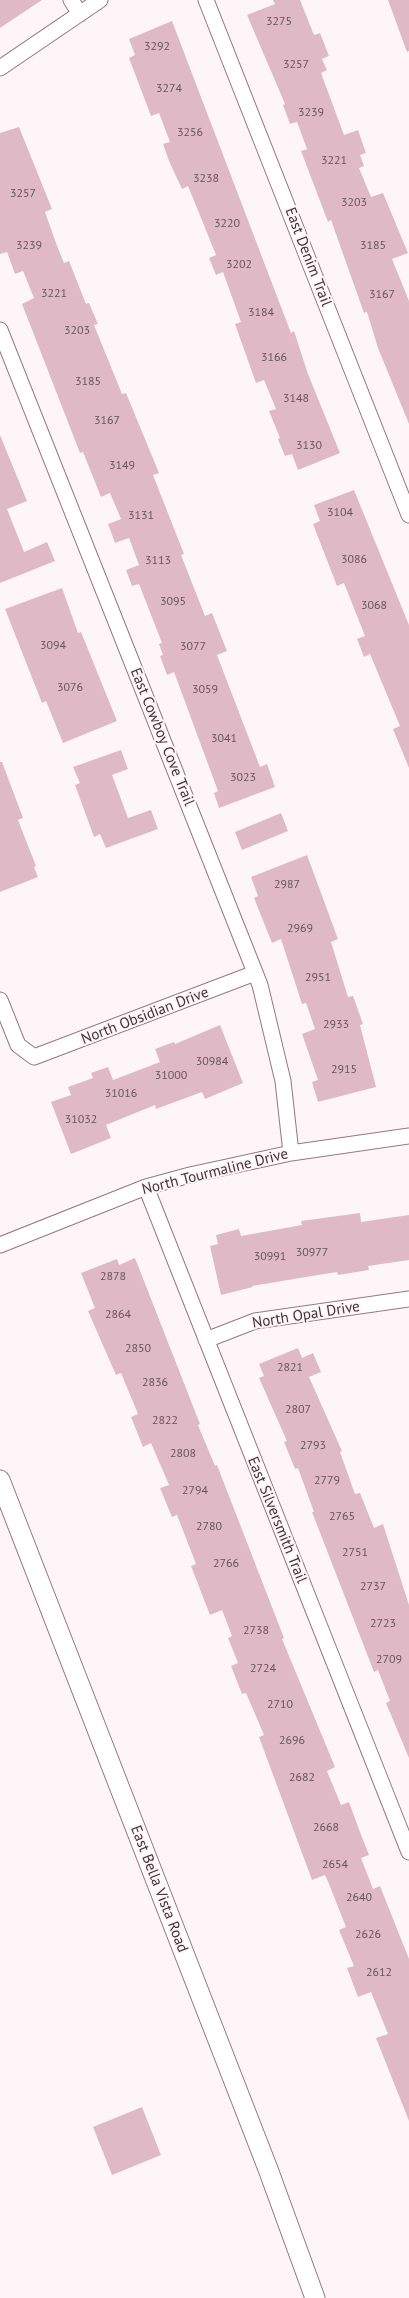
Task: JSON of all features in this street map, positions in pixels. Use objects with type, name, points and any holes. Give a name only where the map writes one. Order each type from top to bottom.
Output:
[{"type":"street","points":[[71,0],[80,14]]},
{"type":"street","points":[[0,68],[100,0]]},
{"type":"street","name":"East Denim Trail","points":[[206,0],[409,515]]},
{"type":"street","name":"East Cowboy Cove Trail","points":[[0,330],[260,985],[283,1081],[291,1153]]},
{"type":"street","name":"North Obsidian Drive","points":[[0,1000],[18,1045],[34,1057],[255,973]]},
{"type":"street","name":"North Tourmaline Drive","points":[[0,1245],[146,1187],[291,1153],[409,1136]]},
{"type":"street","name":"East Silversmith Trail","points":[[146,1187],[409,1852]]},
{"type":"street","name":"North Opal Drive","points":[[206,1340],[255,1321],[409,1299]]},
{"type":"street","name":"East Bella Vista Road","points":[[0,1480],[264,2160],[315,2298]]},
{"type":"building","points":[[0,0],[42,0],[0,28]]},
{"type":"building","points":[[273,0],[300,0],[314,35],[320,33],[329,56],[322,59],[327,70],[321,73],[344,135],[358,130],[366,153],[360,155],[364,166],[359,168],[371,197],[383,193],[408,253],[392,259],[409,301],[409,424],[378,348],[367,312],[364,313],[331,220],[328,222],[301,151],[307,149],[297,122],[290,124],[283,105],[285,104],[247,15],[275,4]]},
{"type":"building","points":[[388,0],[409,0],[409,51],[407,52]]},
{"type":"building","points":[[172,21],[291,333],[294,331],[308,374],[340,453],[298,470],[292,454],[285,456],[278,439],[280,438],[269,411],[276,409],[264,380],[256,383],[235,324],[241,322],[223,272],[216,275],[209,258],[216,255],[188,186],[182,189],[169,161],[163,144],[170,142],[159,113],[151,116],[129,58],[135,55],[129,39]]},
{"type":"building","points":[[19,127],[52,209],[45,212],[56,243],[64,263],[69,261],[86,304],[89,303],[98,324],[94,325],[122,394],[126,393],[159,473],[153,475],[184,554],[181,555],[205,616],[212,613],[227,651],[217,655],[260,767],[267,764],[275,787],[219,808],[214,793],[218,791],[174,672],[167,675],[160,656],[163,655],[159,644],[162,643],[139,584],[132,586],[126,570],[139,565],[129,538],[115,543],[108,524],[121,519],[110,493],[101,497],[83,452],[80,453],[22,304],[34,298],[23,271],[15,274],[7,252],[0,254],[0,133]]},
{"type":"building","points":[[0,435],[27,501],[7,509],[24,552],[47,542],[55,561],[0,583]]},
{"type":"building","points":[[354,490],[409,625],[409,768],[393,729],[400,726],[370,654],[364,657],[357,639],[365,636],[344,583],[337,586],[313,524],[320,521],[314,505]]},
{"type":"building","points":[[62,588],[78,633],[81,632],[117,721],[63,743],[46,701],[42,703],[5,609]]},
{"type":"building","points":[[121,750],[128,769],[112,775],[128,818],[151,810],[158,829],[106,848],[100,834],[94,837],[75,785],[80,783],[73,767]]},
{"type":"building","points":[[0,762],[2,762],[23,818],[18,820],[36,866],[34,867],[38,877],[0,892]]},
{"type":"building","points":[[281,813],[288,831],[242,850],[235,832]]},
{"type":"building","points":[[307,855],[338,939],[331,942],[348,997],[353,996],[363,1024],[360,1025],[376,1087],[318,1102],[312,1082],[318,1080],[302,1034],[315,1029],[306,1003],[302,1004],[281,939],[272,943],[254,898],[258,896],[251,877]]},
{"type":"building","points":[[220,1025],[243,1083],[205,1099],[202,1092],[156,1109],[155,1105],[106,1125],[111,1138],[71,1154],[51,1102],[71,1095],[68,1087],[93,1078],[91,1073],[108,1067],[113,1080],[160,1062],[155,1049],[174,1042],[175,1044]]},
{"type":"building","points":[[360,1213],[361,1222],[409,1215],[409,1260],[368,1266],[369,1270],[338,1275],[337,1272],[252,1286],[221,1295],[210,1246],[218,1244],[216,1235],[239,1229],[241,1236],[302,1225],[301,1221]]},
{"type":"building","points":[[135,1258],[200,1424],[198,1425],[215,1466],[217,1465],[284,1638],[282,1639],[335,1767],[327,1771],[341,1805],[349,1802],[369,1855],[361,1858],[373,1889],[380,1886],[409,1959],[409,2121],[376,2038],[388,2034],[371,1992],[358,1997],[347,1968],[354,1966],[339,1930],[346,1927],[325,1875],[312,1880],[259,1737],[264,1735],[246,1693],[242,1694],[231,1666],[238,1663],[228,1638],[232,1636],[222,1610],[210,1615],[191,1566],[196,1564],[177,1515],[172,1517],[160,1488],[169,1485],[151,1443],[143,1447],[131,1417],[138,1414],[121,1373],[116,1375],[88,1311],[95,1308],[81,1273],[117,1259],[119,1265]]},
{"type":"building","points":[[298,1348],[302,1358],[313,1353],[321,1372],[309,1377],[342,1451],[340,1452],[355,1494],[360,1493],[374,1528],[383,1524],[409,1605],[409,1758],[386,1703],[390,1701],[378,1670],[374,1672],[312,1512],[314,1512],[298,1468],[295,1469],[284,1442],[287,1441],[259,1378],[264,1376],[259,1364]]},
{"type":"building","points":[[142,2107],[161,2155],[112,2175],[93,2127]]}]
